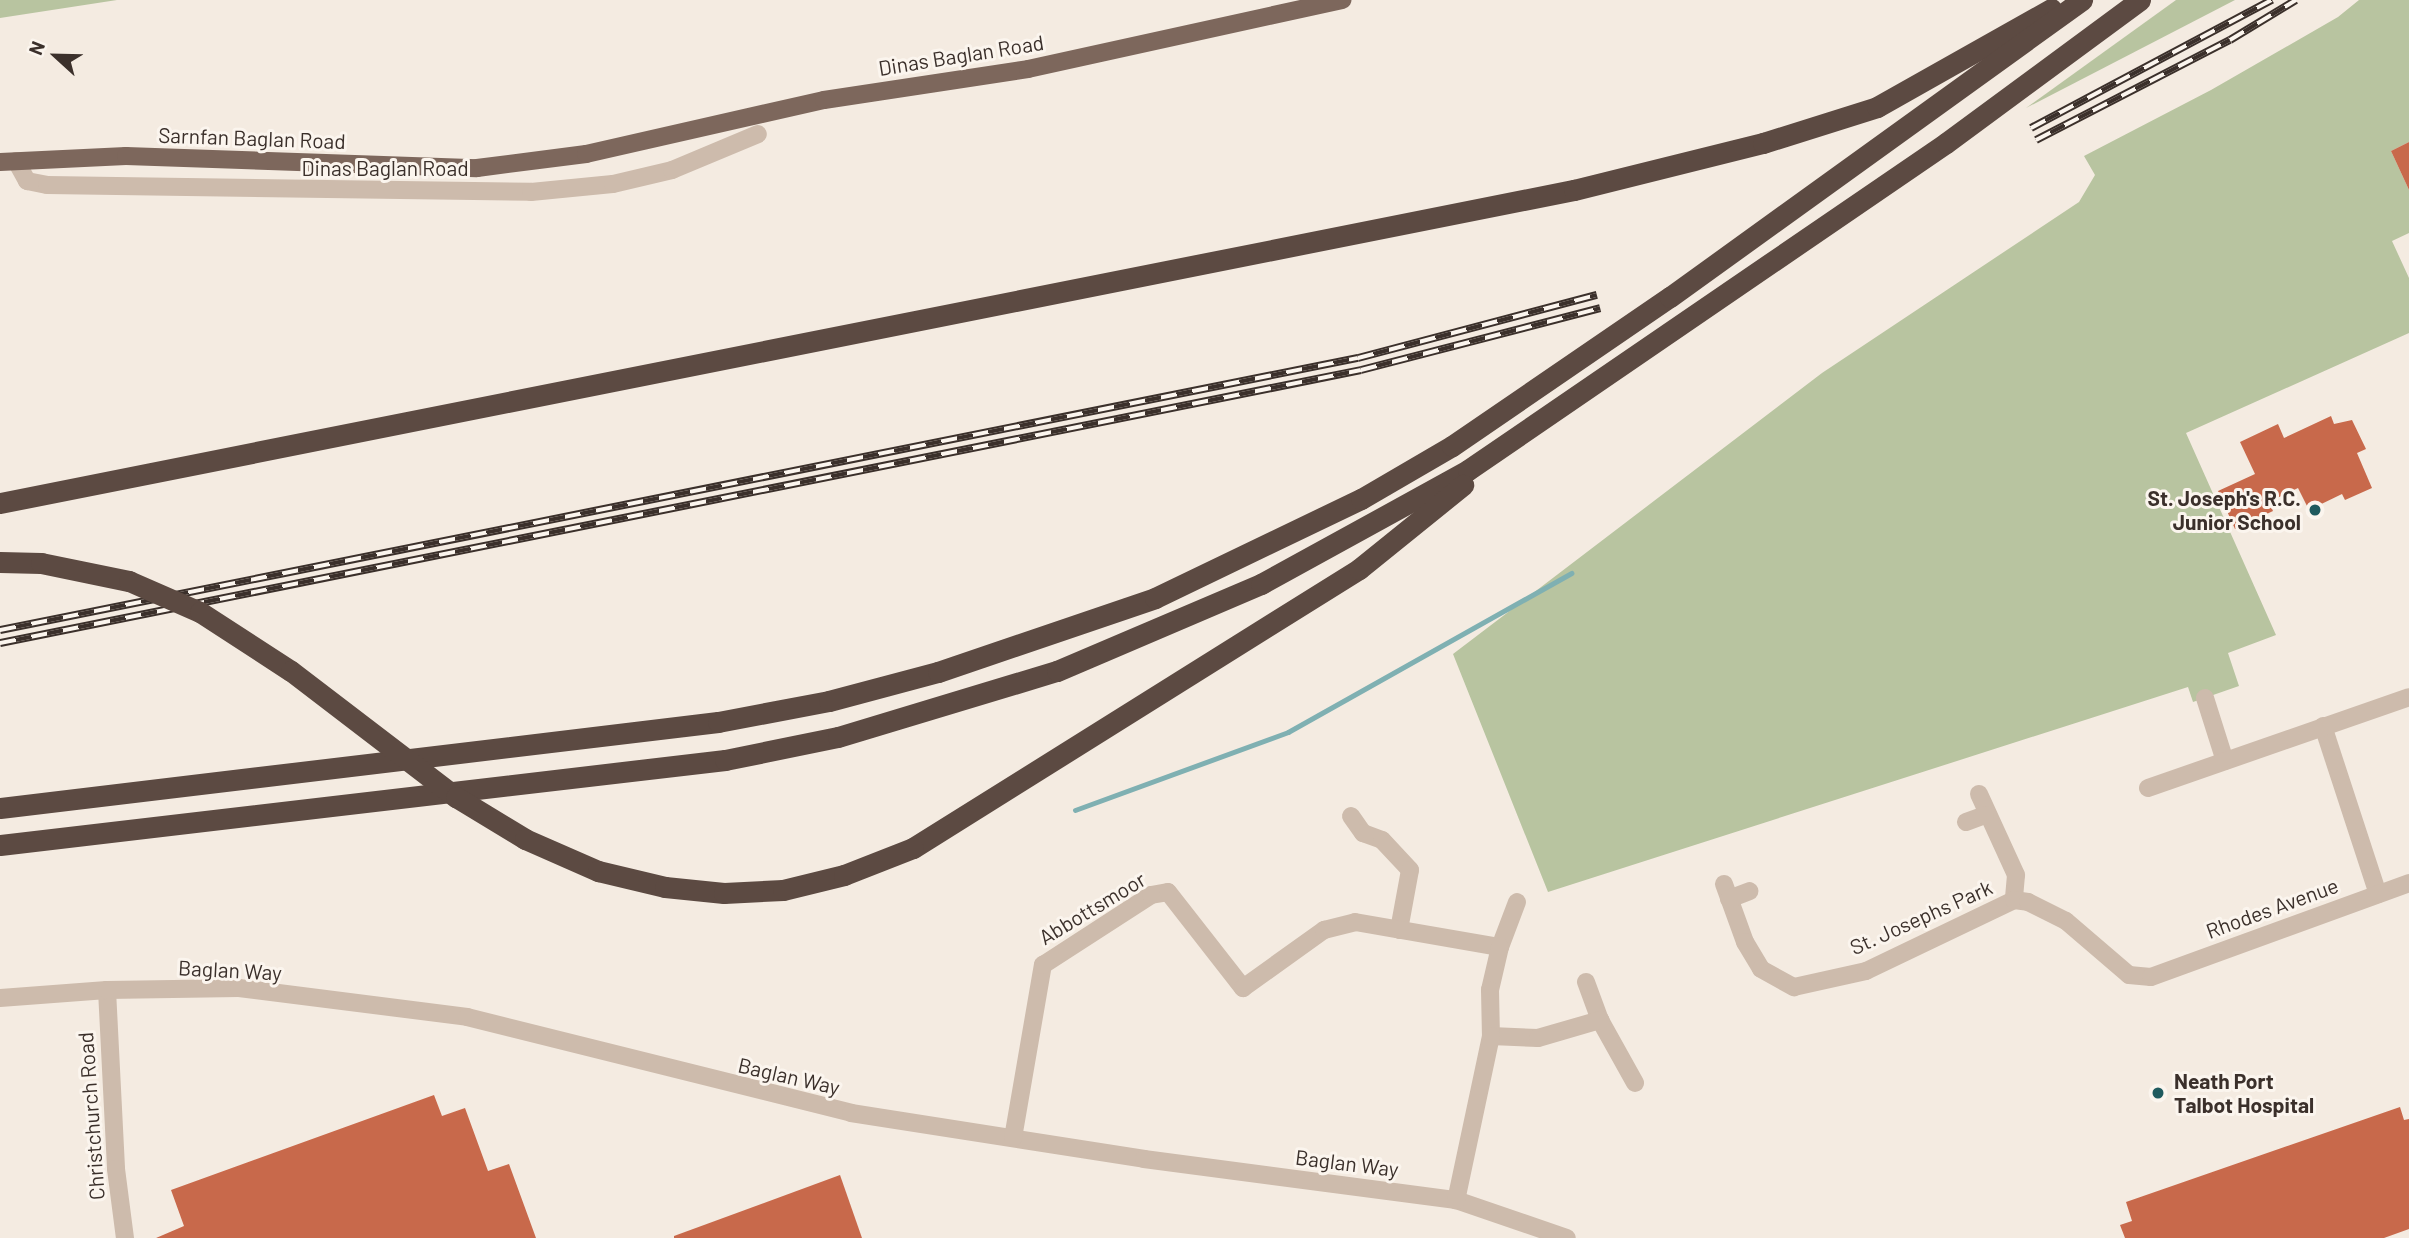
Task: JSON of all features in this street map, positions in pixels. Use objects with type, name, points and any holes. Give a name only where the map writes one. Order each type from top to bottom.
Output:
[{"type":"highway","points":[[0,503],[1574,190],[1763,143],[1877,107],[2068,0]]},
{"type":"highway","points":[[0,808],[718,722],[829,701],[938,672],[1155,598],[1361,499],[1452,446],[1660,305],[2082,0]]},
{"type":"highway","points":[[0,845],[622,775],[763,752],[924,714],[1057,671],[1261,584],[1374,525],[1554,412],[1946,143],[2140,0]]},
{"type":"highway","points":[[0,562],[41,563],[129,581],[200,612],[291,671],[456,797],[526,839],[598,871],[665,887],[724,893],[783,890],[844,875],[914,848],[1359,569],[1554,412]]},
{"type":"main road","name":"Dinas Baglan Road","points":[[586,154],[824,100],[1028,69],[1343,0]]},
{"type":"main road","name":"Sarnfan Baglan Road","points":[[8,162],[126,156],[477,168],[586,154]]},
{"type":"street","name":"Dinas Baglan Road","points":[[8,162],[27,181],[47,186],[531,192],[652,175],[758,134]]},
{"type":"street","points":[[2148,788],[2409,697]]},
{"type":"street","points":[[2205,698],[2225,761]]},
{"type":"street","points":[[2323,726],[2378,894]]},
{"type":"street","name":"St. Josephs Park","points":[[1979,794],[1985,815],[2016,875],[2014,900]]},
{"type":"street","points":[[1966,822],[1985,815]]},
{"type":"street","points":[[1351,816],[1363,833],[1382,840],[1410,870],[1399,930]]},
{"type":"street","name":"Rhodes Avenue","points":[[2151,977],[2409,883]]},
{"type":"street","name":"Abbottsmoor","points":[[1013,1138],[1043,965],[1151,895],[1168,891],[1243,988],[1324,930],[1355,922],[1500,947]]},
{"type":"street","name":"St. Josephs Park","points":[[1750,891],[1727,892],[1745,942],[1761,969],[1794,987],[1866,971],[2014,900],[2066,920],[2129,975],[2151,977]]},
{"type":"street","points":[[1456,1200],[1491,1036],[1490,990],[1500,947],[1517,902]]},
{"type":"street","points":[[1586,982],[1600,1020],[1635,1083]]},
{"type":"street","name":"Baglan Way","points":[[0,998],[107,990],[239,989],[467,1017],[851,1113],[1456,1200],[1567,1238]]},
{"type":"street","name":"Christchurch Road","points":[[107,990],[116,1169],[125,1238]]},
{"type":"street","points":[[1491,1036],[1538,1038],[1600,1020]]},
{"type":"green space","points":[[0,0],[117,0],[0,18]]},
{"type":"green space","points":[[2176,0],[2235,0],[2026,108]]},
{"type":"green space","points":[[2359,0],[2409,0],[2409,142],[2391,151],[2409,190],[2409,233],[2392,241],[2409,278],[2409,333],[2186,433],[2276,635],[2228,653],[2239,686],[2193,702],[2188,687],[1548,892],[1453,654],[1822,373],[2079,202],[2095,175],[2084,156],[2211,90],[2338,17]]},
{"type":"building","points":[[2409,142],[2409,190],[2391,151]]},
{"type":"building","points":[[2331,416],[2334,424],[2352,420],[2366,449],[2357,453],[2372,488],[2345,500],[2342,494],[2309,510],[2298,488],[2269,502],[2273,511],[2235,529],[2218,491],[2255,474],[2240,442],[2278,424],[2284,438]]},
{"type":"building","points":[[434,1095],[442,1116],[465,1108],[488,1171],[509,1164],[536,1238],[156,1238],[184,1226],[171,1190]]},
{"type":"building","points":[[2400,1107],[2404,1120],[2409,1119],[2409,1229],[2384,1238],[2125,1238],[2120,1225],[2132,1221],[2126,1202]]},
{"type":"building","points":[[840,1175],[862,1238],[674,1238],[674,1236]]},
{"type":"waterway","points":[[1075,810],[1288,732],[1571,573]]},
{"type":"railway","points":[[2031,128],[2272,0]]},
{"type":"railway","points":[[2036,140],[2230,40],[2296,0]]},
{"type":"railway","points":[[0,630],[1358,358],[1597,295]]},
{"type":"railway","points":[[0,643],[1361,370],[1600,308]]},
{"type":"place","name":"St. Joseph's R.C. Junior School","points":[[2315,510]]},
{"type":"place","name":"Neath Port Talbot Hospital","points":[[2158,1093]]}]
